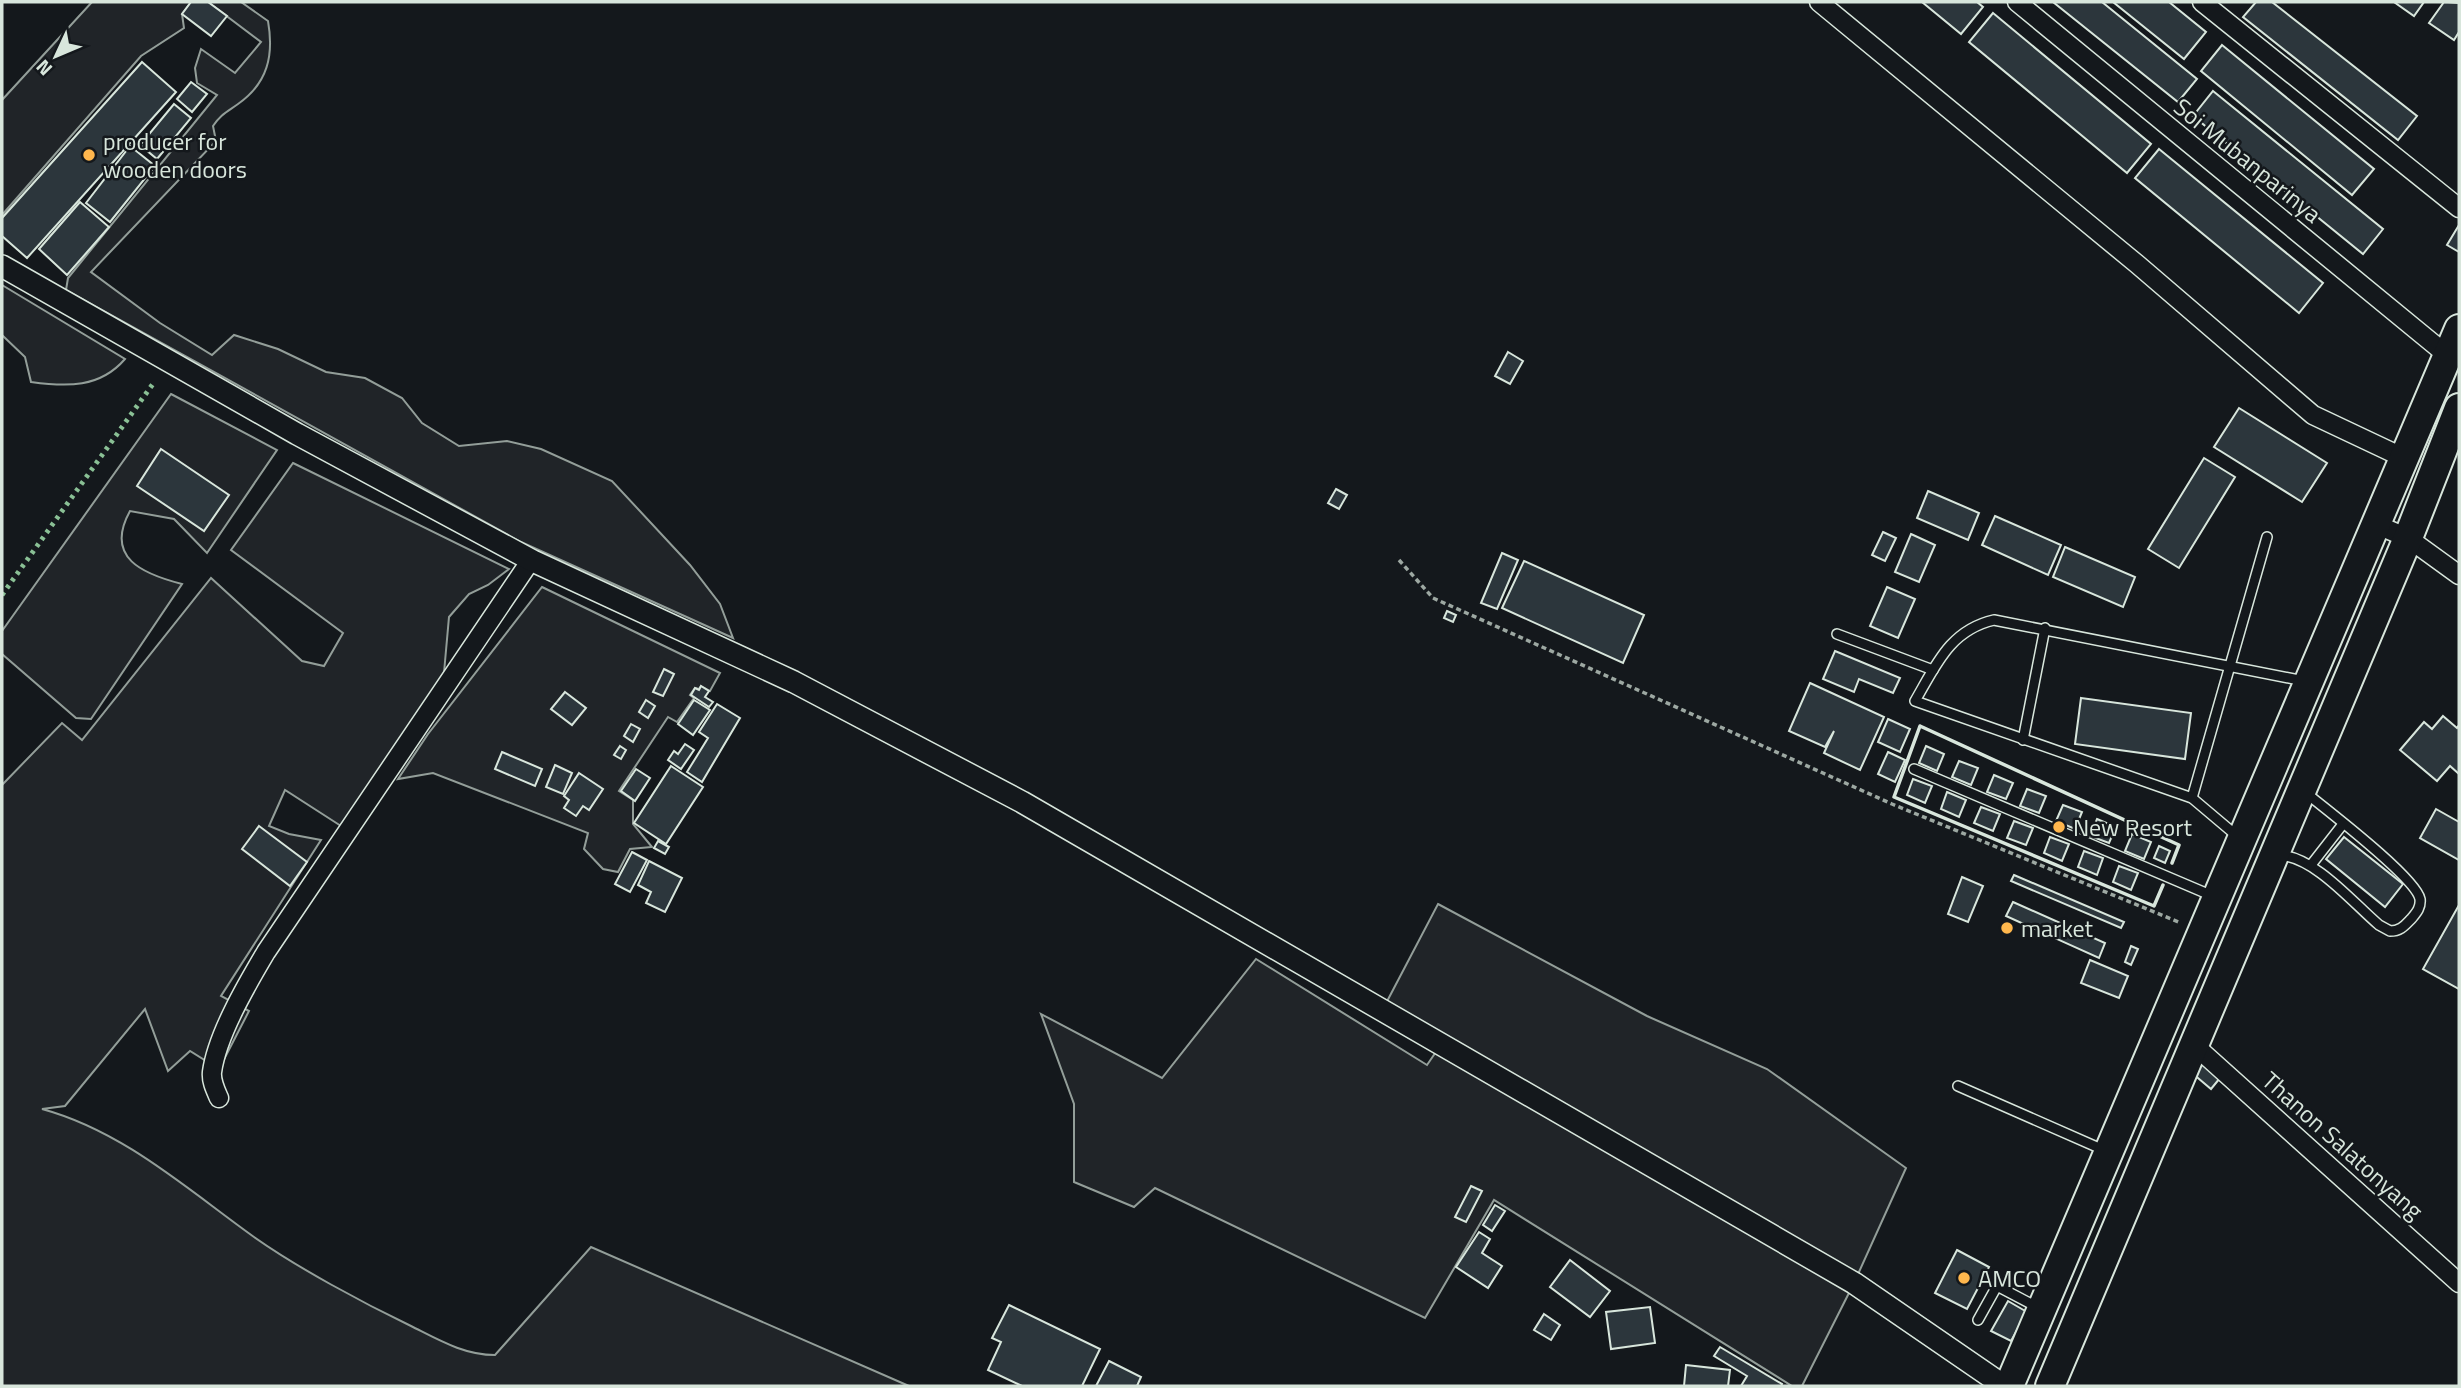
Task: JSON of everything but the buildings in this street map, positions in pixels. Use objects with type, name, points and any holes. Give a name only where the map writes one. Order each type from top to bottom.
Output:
[{"type":"main road","points":[[2007,1386],[2459,328]]},
{"type":"main road","points":[[2050,1386],[2408,538],[2459,408]]},
{"type":"street","points":[[1819,2],[2137,264],[2313,415],[2404,458]]},
{"type":"street","name":"Soi Mubanparinya","points":[[2017,2],[2447,355]]},
{"type":"street","points":[[2202,2],[2459,208]]},
{"type":"street","points":[[2,266],[297,433],[531,560],[794,682],[1023,802],[1854,1283],[2007,1386]]},
{"type":"street","points":[[2375,523],[2408,538],[2459,575]]},
{"type":"street","points":[[219,1098],[213,1086],[215,1062],[249,981],[531,560]]},
{"type":"street","name":"Thanon Salatonyang","points":[[2193,1044],[2459,1283]]},
{"type":"lane","points":[[2192,798],[2267,537]]},
{"type":"lane","points":[[2241,840],[2192,798],[1915,701],[1946,651],[1973,624],[1994,620],[2308,682]]},
{"type":"lane","points":[[2022,740],[2045,628]]},
{"type":"lane","points":[[1837,634],[1933,670]]},
{"type":"lane","points":[[1914,769],[2216,898]]},
{"type":"lane","points":[[2274,855],[2292,856],[2311,865],[2386,929],[2399,930],[2419,909],[2421,902],[2415,888],[2302,789]]},
{"type":"lane","points":[[2311,865],[2343,824]]},
{"type":"lane","points":[[1958,1086],[2107,1151]]},
{"type":"lane","points":[[1978,1320],[1997,1286],[2042,1309]]},
{"type":"path","points":[[1399,560],[1433,598],[1892,804],[2203,932]]},
{"type":"shaded area","points":[[92,2],[191,2],[182,14],[184,28],[141,56],[2,215],[2,100]]},
{"type":"shaded area","points":[[208,2],[241,2],[268,21],[269,57],[262,77],[248,96],[213,126],[216,141],[91,272],[160,323],[212,355],[234,335],[278,349],[326,372],[365,378],[402,398],[422,423],[459,446],[507,441],[541,449],[612,481],[690,565],[720,604],[733,638],[521,542],[66,290],[68,278],[217,95],[197,83],[195,68],[201,49],[235,73],[261,42]]},
{"type":"shaded area","points":[[2,285],[125,359],[105,376],[82,383],[57,385],[31,382],[25,357],[2,335]]},
{"type":"shaded area","points":[[171,394],[277,450],[207,553],[174,519],[130,511],[123,527],[122,541],[125,552],[142,569],[182,584],[91,719],[76,718],[2,654],[2,631]]},
{"type":"shaded area","points":[[293,463],[509,569],[488,585],[469,594],[449,617],[443,684],[341,826],[285,790],[269,826],[289,834],[321,840],[221,996],[249,1011],[219,1069],[190,1051],[168,1071],[145,1009],[65,1106],[42,1109],[72,1119],[127,1147],[290,1261],[372,1307],[462,1350],[495,1355],[591,1247],[909,1386],[2,1386],[2,785],[62,723],[82,740],[211,578],[302,661],[324,666],[343,633],[231,550]]},
{"type":"shaded area","points":[[542,587],[720,673],[710,691],[701,686],[699,689],[695,688],[690,695],[694,698],[677,722],[668,717],[619,791],[633,800],[633,824],[652,847],[630,849],[618,872],[603,869],[584,849],[588,833],[433,773],[398,779],[428,734]]},
{"type":"shaded area","points":[[1438,904],[1647,1016],[1767,1069],[1906,1168],[1854,1283],[1802,1386],[1792,1386],[1494,1200],[1425,1318],[1155,1188],[1134,1207],[1074,1182],[1074,1104],[1041,1014],[1162,1078],[1256,959],[1427,1065],[1440,1046],[1383,1009]]},
{"type":"hedge","points":[[2,595],[155,381]]},
{"type":"wall","points":[[2163,885],[2154,906],[1894,797],[1920,726],[2179,845],[2172,863]]},
{"type":"place","name":"producer for wooden doors","points":[[89,155]]},
{"type":"place","name":"New Resort","points":[[2059,827]]},
{"type":"place","name":"market","points":[[2007,928]]},
{"type":"place","name":"AMCO","points":[[1964,1278]]}]
